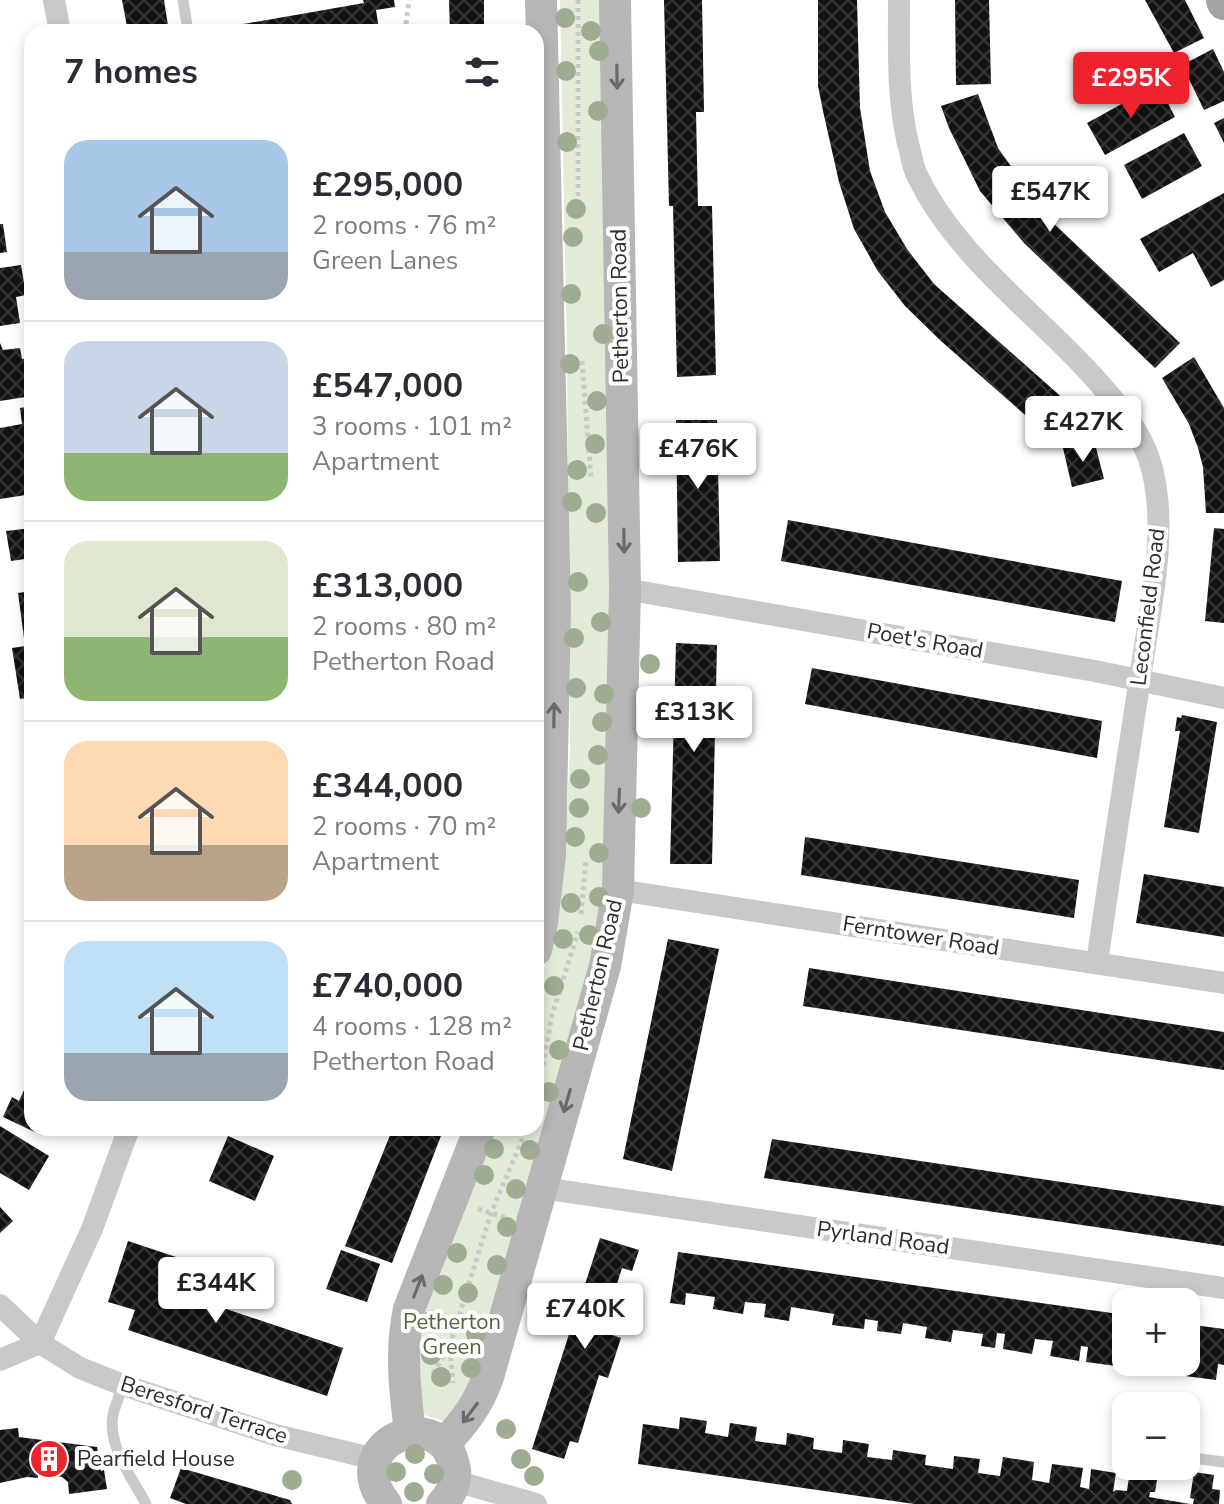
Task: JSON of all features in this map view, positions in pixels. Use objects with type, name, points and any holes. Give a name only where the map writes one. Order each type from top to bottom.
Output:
[{"type":"street","points":[[54,0],[58,24]]},
{"type":"street","points":[[541,0],[542,24]]},
{"type":"street","name":"Petherton Road","points":[[444,1444],[471,1414],[483,1392],[605,966],[618,890],[625,589],[615,0]]},
{"type":"street","name":"Leconfield Road","points":[[899,0],[901,113],[914,171],[942,219],[979,264],[1062,343],[1114,399],[1137,434],[1153,471],[1159,519],[1151,599],[1097,963]]},
{"type":"street","points":[[544,130],[555,609],[550,855],[544,905]]},
{"type":"street","name":"Poet's Road","points":[[625,589],[1139,680],[1224,698]]},
{"type":"street","name":"Ferntower Road","points":[[618,890],[1224,983]]},
{"type":"street","points":[[0,1360],[40,1343],[92,1229],[126,1136]]},
{"type":"street","points":[[410,1433],[405,1390],[404,1333],[409,1309],[477,1136]]},
{"type":"street","name":"Pyrland Road","points":[[542,1188],[1224,1288]]},
{"type":"street","name":"Beresford Terrace","points":[[0,1305],[40,1343],[80,1368],[275,1435],[375,1459]]},
{"type":"street","points":[[386,1504],[377,1493],[373,1480],[375,1459],[384,1445],[410,1433],[424,1433],[444,1444],[454,1461],[448,1492],[536,1504]]},
{"type":"lane","points":[[183,0],[187,24]]},
{"type":"lane","points":[[123,1385],[112,1417],[114,1436],[146,1504]]},
{"type":"lane","points":[[1200,1459],[1224,1462]]},
{"type":"path","points":[[406,24],[409,0]]},
{"type":"path","points":[[564,155],[591,155]]},
{"type":"path","points":[[449,1348],[491,1213],[523,1136]]},
{"type":"path","points":[[471,1206],[512,1220]]},
{"type":"green space","name":"Petherton Green","points":[[560,0],[605,0],[614,508],[608,896],[544,1134],[544,968],[567,808],[570,751]]},
{"type":"green space","name":"Petherton Green","points":[[487,1136],[544,1136],[479,1376],[447,1422],[421,1414],[413,1332]]},
{"type":"building","points":[[122,0],[164,0],[168,24],[126,24]]},
{"type":"building","points":[[363,0],[394,0],[395,7],[376,10],[378,24],[243,24],[364,3]]},
{"type":"building","points":[[449,0],[484,0],[484,24],[450,24]]},
{"type":"building","points":[[664,0],[702,0],[704,112],[696,112],[698,206],[712,206],[716,375],[677,377]]},
{"type":"building","points":[[818,0],[857,0],[860,108],[870,171],[885,212],[907,249],[934,284],[1083,416],[1057,443],[905,306],[877,270],[854,229],[839,182],[818,86]]},
{"type":"building","points":[[955,0],[989,0],[991,84],[956,85]]},
{"type":"building","points":[[1145,0],[1185,0],[1204,38],[1174,53]]},
{"type":"building","points":[[1213,49],[1224,72],[1224,101],[1204,110],[1182,65]]},
{"type":"building","points":[[1158,84],[1175,117],[1105,155],[1087,123]]},
{"type":"building","points":[[978,94],[998,148],[1048,218],[1180,343],[1155,368],[1024,243],[980,191],[941,106]]},
{"type":"building","points":[[1224,118],[1224,143],[1214,123]]},
{"type":"building","points":[[1184,133],[1202,166],[1142,199],[1124,165]]},
{"type":"building","points":[[1224,193],[1224,280],[1211,287],[1193,253],[1159,272],[1140,239]]},
{"type":"building","points":[[0,224],[3,224],[7,252],[0,253]]},
{"type":"building","points":[[21,265],[24,295],[16,297],[20,323],[0,326],[0,268]]},
{"type":"building","points":[[0,343],[3,350],[20,348],[24,359],[24,397],[0,401]]},
{"type":"building","points":[[1194,357],[1224,408],[1224,513],[1206,513],[1203,467],[1198,448],[1189,424],[1162,378]]},
{"type":"building","points":[[24,407],[24,495],[0,499],[0,428],[22,424],[20,408]]},
{"type":"building","points":[[676,420],[717,420],[720,561],[678,562]]},
{"type":"building","points":[[1094,440],[1104,479],[1072,487],[1063,448]]},
{"type":"building","points":[[788,520],[1122,581],[1115,622],[781,561]]},
{"type":"building","points":[[1214,528],[1224,529],[1224,623],[1205,621]]},
{"type":"building","points":[[24,529],[24,559],[11,561],[6,531]]},
{"type":"building","points":[[24,592],[24,638],[18,593]]},
{"type":"building","points":[[676,643],[717,645],[712,864],[670,864]]},
{"type":"building","points":[[24,646],[24,698],[20,699],[12,648]]},
{"type":"building","points":[[812,668],[1102,721],[1097,758],[805,704]]},
{"type":"building","points":[[1182,715],[1217,722],[1199,833],[1164,827],[1180,731],[1175,731],[1177,717],[1181,718]]},
{"type":"building","points":[[805,837],[1079,880],[1074,918],[801,875]]},
{"type":"building","points":[[1144,874],[1224,887],[1224,937],[1136,923]]},
{"type":"building","points":[[668,939],[719,949],[672,1171],[623,1159]]},
{"type":"building","points":[[809,968],[1224,1032],[1224,1070],[803,1006]]},
{"type":"building","points":[[24,1090],[24,1127],[3,1117],[12,1097],[19,1101]]},
{"type":"building","points":[[0,1126],[49,1156],[29,1190],[0,1173]]},
{"type":"building","points":[[228,1136],[274,1156],[255,1201],[209,1181]]},
{"type":"building","points":[[390,1136],[441,1136],[392,1263],[345,1246]]},
{"type":"building","points":[[772,1139],[1224,1206],[1224,1246],[764,1178]]},
{"type":"building","points":[[0,1207],[13,1221],[0,1233]]},
{"type":"building","points":[[600,1238],[639,1250],[632,1271],[622,1268],[611,1303],[621,1307],[612,1335],[621,1338],[608,1378],[599,1375],[578,1443],[570,1441],[564,1459],[532,1449]]},
{"type":"building","points":[[128,1241],[182,1259],[172,1291],[343,1348],[327,1396],[128,1330],[135,1310],[108,1302]]},
{"type":"building","points":[[341,1250],[380,1264],[367,1302],[326,1289]]},
{"type":"building","points":[[678,1252],[1112,1313],[1112,1365],[1086,1362],[1088,1347],[1081,1346],[1079,1361],[1050,1356],[1053,1341],[1035,1339],[1032,1354],[1003,1349],[1005,1334],[997,1333],[995,1348],[981,1346],[983,1334],[953,1330],[951,1342],[925,1338],[927,1327],[903,1323],[901,1334],[877,1331],[878,1321],[865,1319],[864,1329],[832,1325],[834,1314],[791,1307],[789,1321],[764,1317],[766,1304],[745,1302],[743,1314],[713,1309],[715,1297],[686,1293],[685,1305],[670,1303]]},
{"type":"building","points":[[1200,1326],[1224,1329],[1224,1365],[1218,1364],[1216,1380],[1185,1376],[1200,1376]]},
{"type":"building","points":[[680,1417],[707,1421],[705,1433],[728,1437],[730,1423],[757,1427],[755,1441],[786,1445],[787,1433],[814,1438],[813,1449],[842,1453],[843,1440],[869,1444],[867,1457],[892,1460],[893,1450],[926,1455],[925,1465],[953,1469],[954,1456],[980,1459],[978,1473],[1000,1476],[1003,1457],[1034,1462],[1032,1480],[1049,1483],[1052,1464],[1083,1468],[1080,1487],[1089,1489],[1091,1469],[1112,1472],[1112,1480],[1115,1480],[1113,1492],[1127,1491],[1129,1480],[1157,1480],[1155,1492],[1150,1492],[1149,1497],[1190,1504],[914,1504],[638,1464],[643,1424],[679,1429]]},
{"type":"building","name":"Pearfield House","points":[[18,1428],[19,1437],[97,1447],[107,1489],[69,1494],[68,1482],[62,1477],[38,1474],[38,1478],[27,1477],[0,1483],[0,1430]]},
{"type":"building","points":[[181,1468],[290,1500],[292,1504],[186,1504],[170,1498]]},
{"type":"building","points":[[1200,1473],[1214,1475],[1212,1489],[1220,1490],[1219,1504],[1193,1504],[1194,1499],[1190,1498],[1193,1480],[1200,1480]]},
{"type":"place","name":"Pearfield House","points":[[49,1459]]}]
